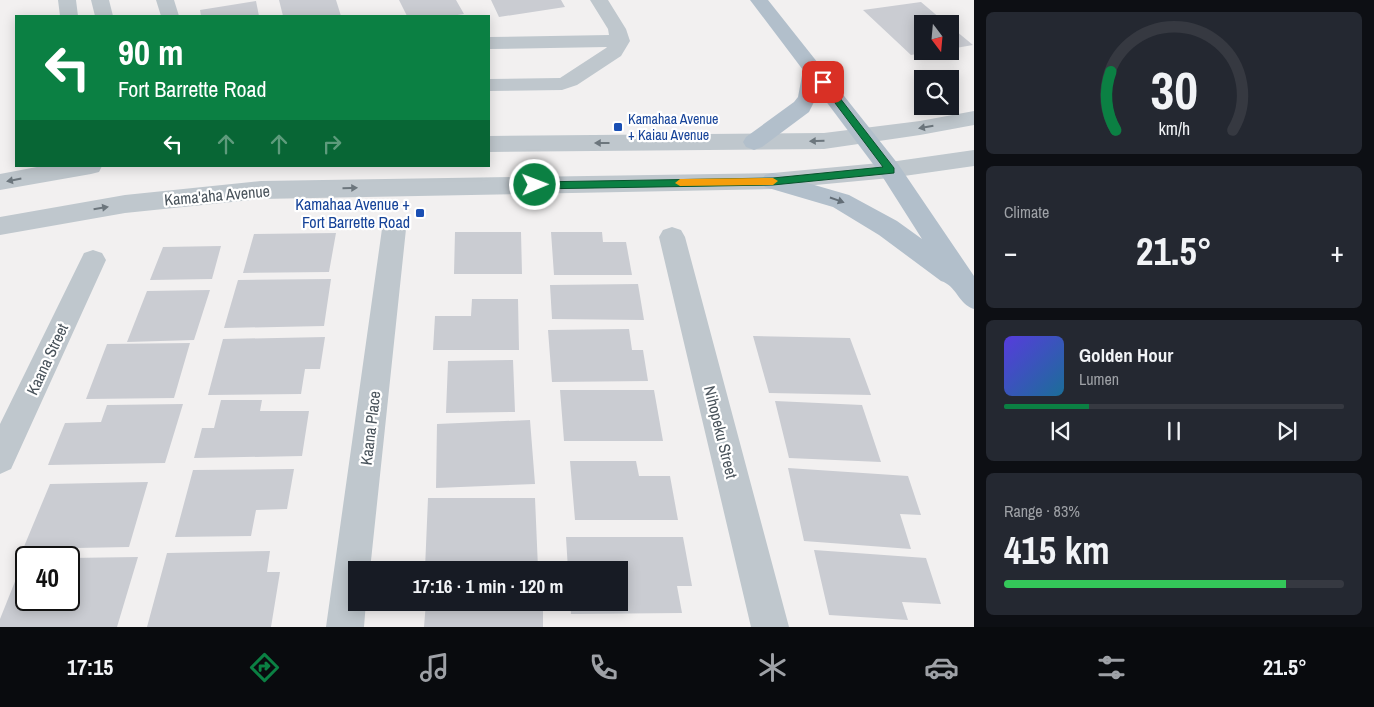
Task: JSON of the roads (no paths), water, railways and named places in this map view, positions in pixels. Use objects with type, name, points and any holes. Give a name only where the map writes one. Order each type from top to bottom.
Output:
[{"type":"main road","points":[[760,0],[890,170],[969,291]]},
{"type":"main road","points":[[754,142],[802,107],[808,98],[813,68]]},
{"type":"main road","points":[[773,181],[841,201],[888,228],[969,291]]},
{"type":"street","points":[[67,0],[69,15]]},
{"type":"street","points":[[100,0],[104,15]]},
{"type":"street","points":[[165,0],[170,15]]},
{"type":"street","points":[[490,85],[562,84],[570,81],[614,52],[620,41],[617,29],[599,0]]},
{"type":"street","points":[[490,43],[620,41]]},
{"type":"street","points":[[490,144],[824,141],[974,118]]},
{"type":"street","name":"Kama'aha Avenue","points":[[0,226],[53,215],[164,199],[261,190],[773,181],[890,170],[974,158]]},
{"type":"street","points":[[0,182],[63,168],[77,167]]},
{"type":"street","points":[[53,215],[63,168]]},
{"type":"street","name":"Kaana Place","points":[[345,627],[394,229]]},
{"type":"street","name":"Nihopeku Street","points":[[672,237],[770,627]]},
{"type":"street","name":"Kaana Street","points":[[0,458],[93,260]]},
{"type":"place","name":"Kamahaa Avenue + Kaiau Avenue","points":[[618,127]]},
{"type":"place","name":"Kamahaa Avenue + Fort Barrette Road","points":[[420,213]]}]
